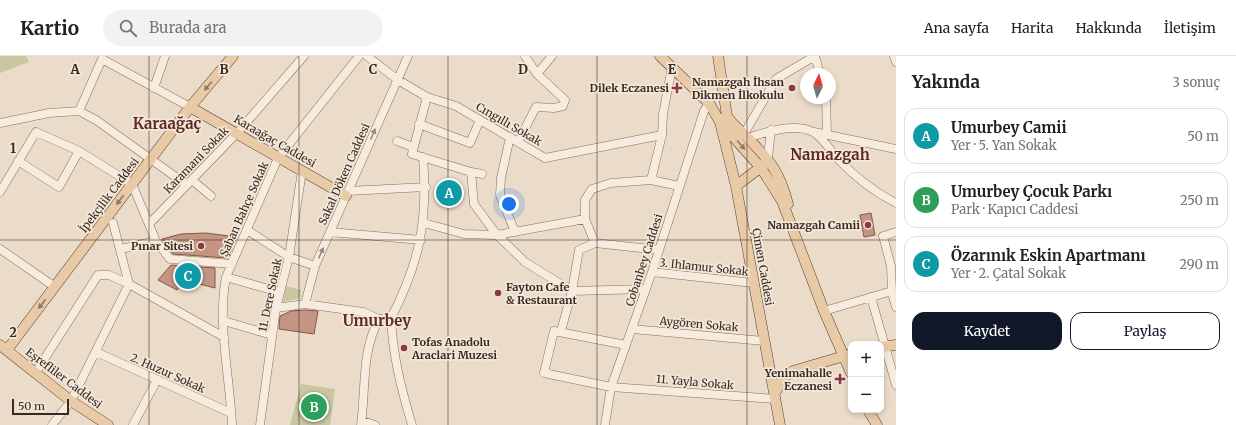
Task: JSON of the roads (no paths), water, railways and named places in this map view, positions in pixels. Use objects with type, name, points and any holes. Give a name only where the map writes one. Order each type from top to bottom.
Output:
[{"type":"main road","name":"İpekçilik Caddesi","points":[[3,347],[55,287],[190,107],[233,56]]},
{"type":"main road","points":[[660,56],[709,103],[723,119],[760,168],[782,201],[824,311],[847,354],[793,371],[784,377],[776,396]]},
{"type":"main road","points":[[718,56],[724,96],[723,119]]},
{"type":"main road","name":"Karaağaç Caddesi","points":[[190,107],[238,132],[278,158],[347,193]]},
{"type":"main road","points":[[723,119],[732,124],[746,136],[768,158],[777,173],[786,196],[795,233]]},
{"type":"main road","name":"Çimen Caddesi","points":[[723,119],[765,341],[770,360],[780,425]]},
{"type":"main road","points":[[736,186],[760,168],[768,158]]},
{"type":"main road","points":[[884,347],[896,345]]},
{"type":"main road","name":"Eşrefliler Caddesi","points":[[3,347],[71,401],[108,425]]},
{"type":"main road","points":[[770,360],[776,366],[793,371]]},
{"type":"main road","points":[[870,413],[877,425]]},
{"type":"street","points":[[154,88],[165,56]]},
{"type":"street","name":"Karamani Sokak","points":[[149,224],[238,132],[304,56]]},
{"type":"street","name":"Şaban Bahçe Sokak","points":[[232,425],[224,337],[226,277],[278,158],[359,56]]},
{"type":"street","name":"Cıngıllı Sokak","points":[[367,56],[398,80],[427,97],[456,106],[546,158],[662,134]]},
{"type":"street","name":"Sakal Döken Caddesi","points":[[305,304],[315,266],[408,56]]},
{"type":"street","points":[[518,142],[536,107],[554,108],[563,106],[565,100],[537,74],[525,56]]},
{"type":"street","points":[[537,74],[552,56]]},
{"type":"street","points":[[894,56],[896,62]]},
{"type":"street","points":[[746,136],[776,79],[812,57],[817,68]]},
{"type":"street","points":[[79,111],[102,59],[190,107]]},
{"type":"street","points":[[651,180],[662,134],[663,114],[672,67]]},
{"type":"street","points":[[427,97],[412,154],[482,174]]},
{"type":"street","name":"Cobanbey Caddesi","points":[[606,425],[611,387],[652,272],[704,111],[709,103]]},
{"type":"street","points":[[826,104],[827,135]]},
{"type":"street","points":[[0,123],[49,113],[79,111],[96,120],[152,159],[211,196]]},
{"type":"street","points":[[419,124],[470,142],[480,120]]},
{"type":"street","points":[[746,136],[771,130],[798,129],[896,149]]},
{"type":"street","points":[[768,158],[771,130]]},
{"type":"street","points":[[0,192],[36,132],[79,151],[132,184],[156,240],[170,259],[232,264]]},
{"type":"street","points":[[814,132],[853,174],[880,195],[896,203]]},
{"type":"street","points":[[510,137],[501,178],[500,195],[515,232]]},
{"type":"street","points":[[397,142],[413,147]]},
{"type":"street","points":[[18,162],[59,187],[79,151]]},
{"type":"street","points":[[412,425],[399,381],[393,350],[391,318],[404,293],[418,256],[424,223],[426,187],[424,157]]},
{"type":"street","name":"11. Dere Sokak","points":[[260,425],[276,308],[290,257],[302,171]]},
{"type":"street","points":[[471,172],[474,204],[497,236],[525,262],[572,291],[646,288]]},
{"type":"street","points":[[595,243],[585,219],[585,200],[592,189],[611,183],[651,180],[679,186]]},
{"type":"street","points":[[347,193],[426,187]]},
{"type":"street","points":[[424,223],[464,234],[497,236],[585,219]]},
{"type":"street","points":[[52,425],[71,401],[129,284],[113,223]]},
{"type":"street","points":[[247,230],[290,257],[315,266]]},
{"type":"street","points":[[330,232],[421,240]]},
{"type":"street","points":[[896,232],[883,236],[892,258],[892,291],[896,307]]},
{"type":"street","points":[[121,249],[156,240]]},
{"type":"street","points":[[626,345],[561,331],[572,291],[579,250],[595,243],[659,250]]},
{"type":"street","points":[[0,249],[55,287]]},
{"type":"street","name":"3. Ihlamur Sokak","points":[[652,272],[754,283]]},
{"type":"street","points":[[36,372],[98,275],[109,275],[129,284],[224,337]]},
{"type":"street","points":[[226,277],[280,292]]},
{"type":"street","points":[[824,311],[892,291]]},
{"type":"street","points":[[871,297],[882,341]]},
{"type":"street","points":[[276,308],[305,304],[363,312],[379,319],[391,318]]},
{"type":"street","points":[[375,425],[362,423],[366,352],[373,329],[379,319]]},
{"type":"street","points":[[224,321],[272,335]]},
{"type":"street","name":"Aygören Sokak","points":[[632,329],[765,341]]},
{"type":"street","name":"11. Yayla Sokak","points":[[561,331],[554,331],[544,374],[611,387],[776,396]]},
{"type":"street","points":[[884,350],[896,384]]},
{"type":"street","name":"2. Huzur Sokak","points":[[96,352],[231,413]]},
{"type":"street","points":[[134,425],[157,380]]},
{"type":"place","name":"Dilek Eczanesi","points":[[677,88]]},
{"type":"place","name":"Namazgah İhsan Dikmen İlkokulu","points":[[792,88]]},
{"type":"place","name":"Umurbey Camii","points":[[449,193]]},
{"type":"place","name":"Namazgah Camii","points":[[868,225]]},
{"type":"place","name":"Pınar Sitesi","points":[[201,246]]},
{"type":"place","name":"Özarınık Eskin Apartmanı","points":[[188,276]]},
{"type":"place","name":"Fayton Cafe & Restaurant","points":[[498,293]]},
{"type":"place","name":"Tofas Anadolu Araclari Muzesi","points":[[404,348]]},
{"type":"place","name":"Yenimahalle Eczanesi","points":[[840,379]]},
{"type":"place","name":"Umurbey Çocuk Parkı","points":[[314,407]]},
{"type":"district","name":"Karaağaç","points":[[167,124]]},
{"type":"district","name":"Namazgah","points":[[830,155]]},
{"type":"district","name":"Umurbey","points":[[377,321]]}]
